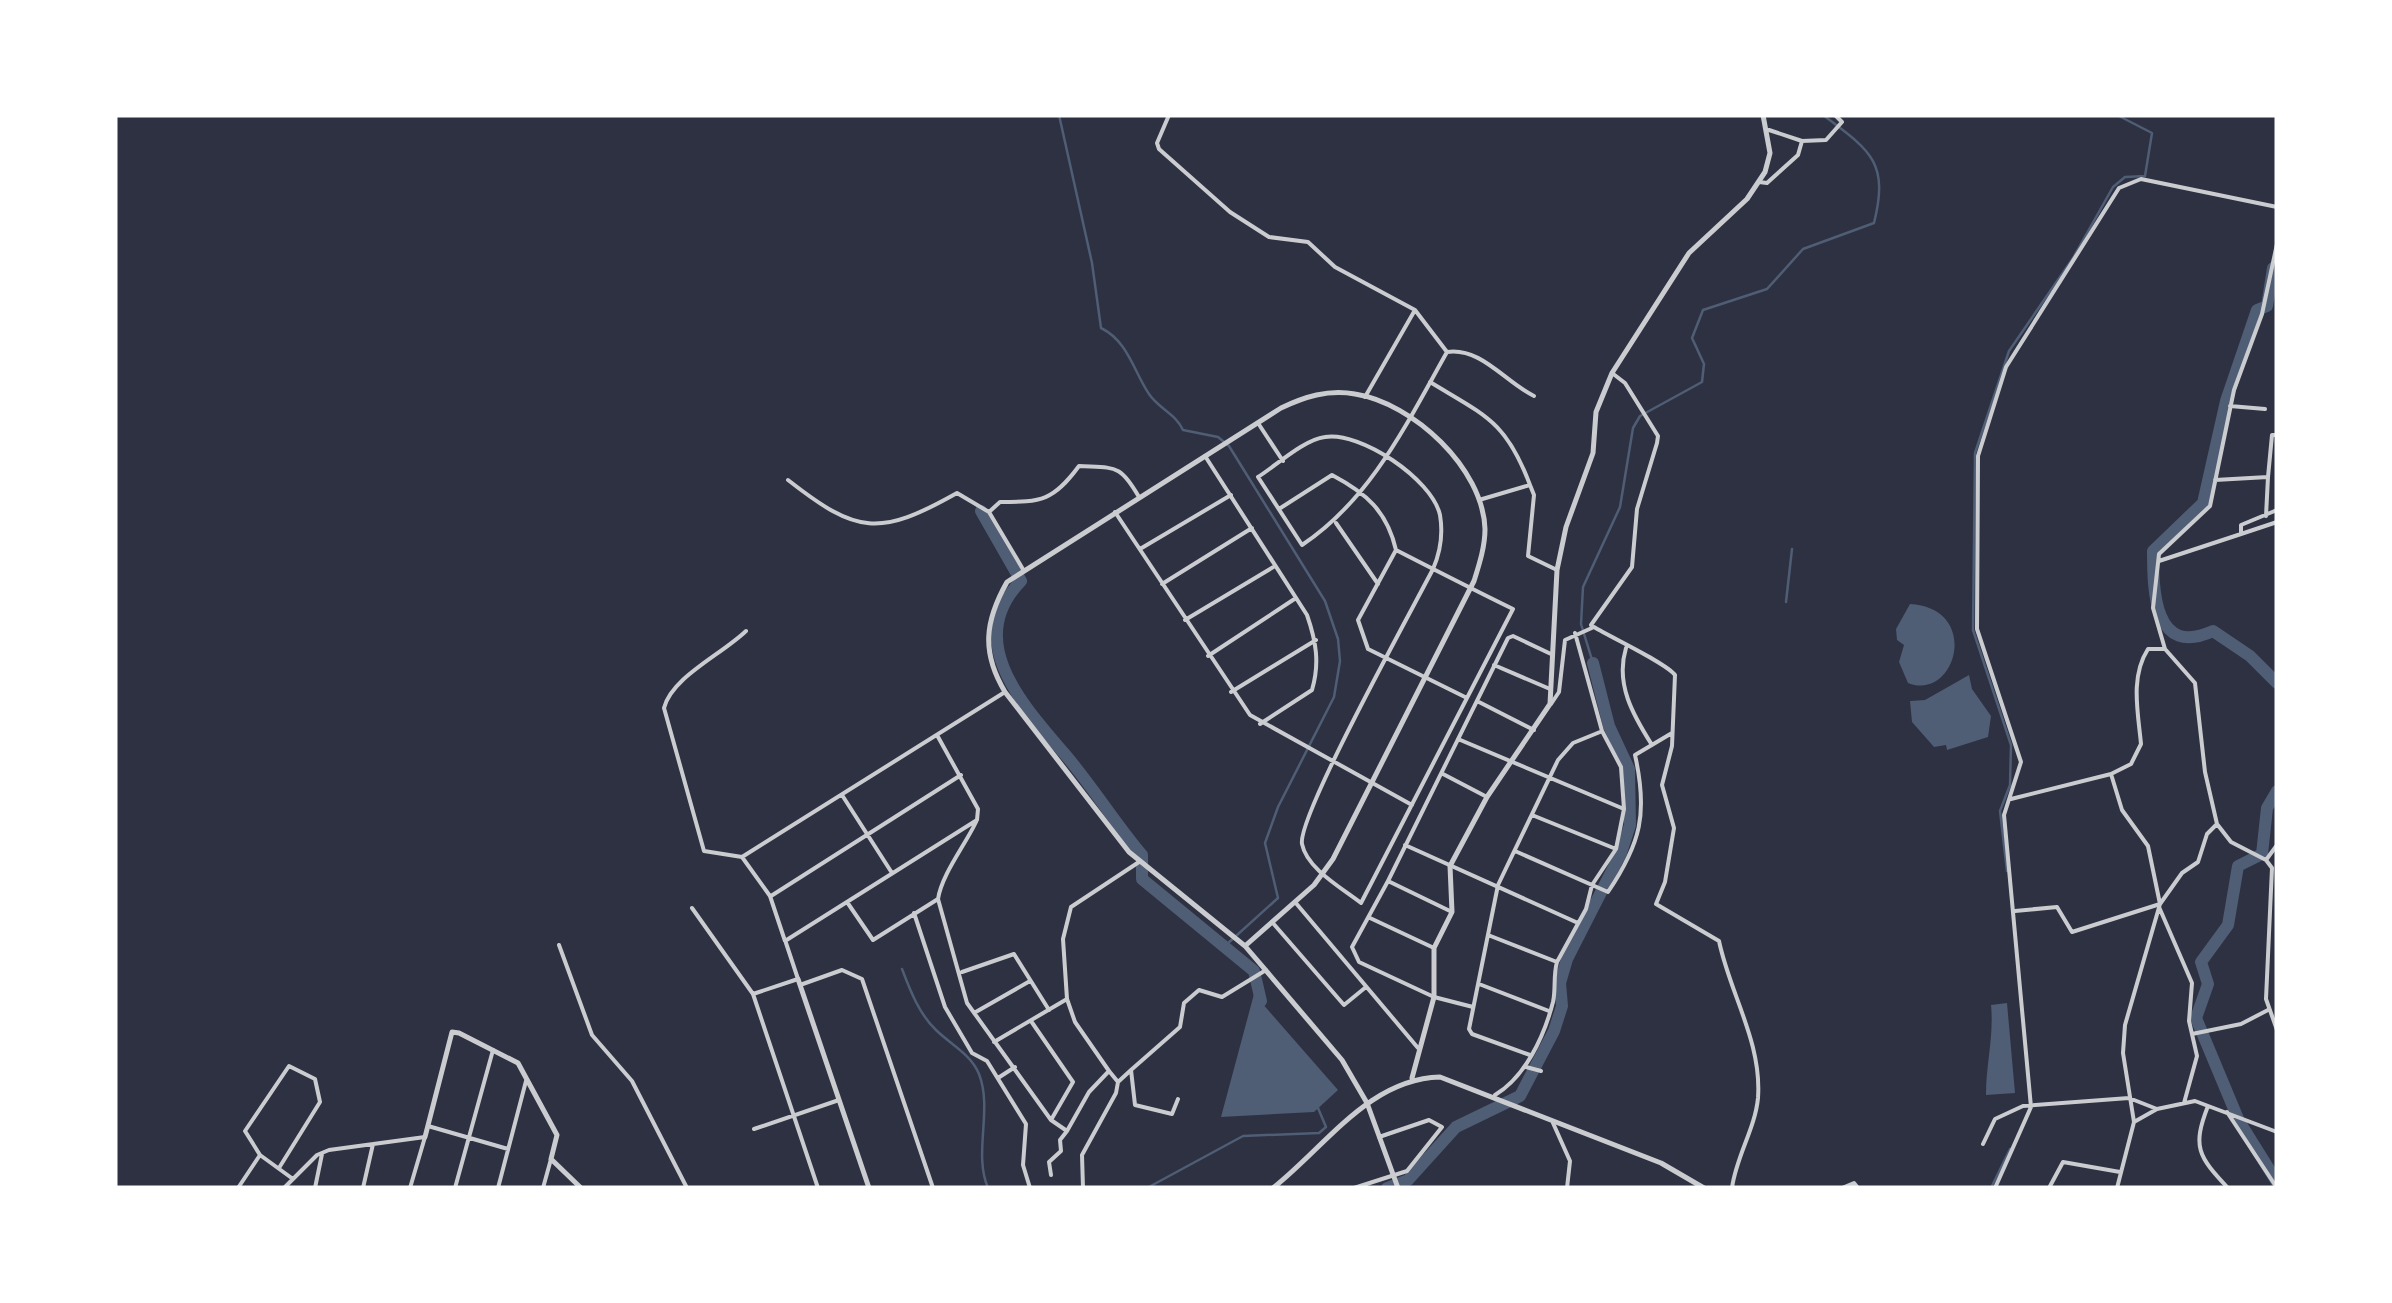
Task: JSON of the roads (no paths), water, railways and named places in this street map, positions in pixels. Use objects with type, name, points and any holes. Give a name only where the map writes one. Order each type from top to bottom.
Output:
[{"type":"street","points":[[1170,115],[1157,143],[1159,149],[1230,212],[1269,237],[1308,242],[1335,267],[1415,310],[1447,352]]},
{"type":"street","points":[[1550,704],[1558,570],[1566,527],[1593,452],[1596,412],[1612,372],[1690,253],[1759,182],[1770,153],[1764,115]]},
{"type":"street","points":[[1768,130],[1802,141],[1826,140],[1842,122],[1835,115]]},
{"type":"street","points":[[2233,115],[2257,115]]},
{"type":"street","points":[[1759,182],[1767,183],[1798,156],[1802,141]]},
{"type":"street","points":[[1996,1188],[2031,1107],[2004,815],[2021,762],[1976,629],[1978,456],[2006,367],[2119,188],[2140,178],[2277,208]]},
{"type":"street","points":[[2277,244],[2262,314],[2230,406],[2210,506],[2159,554],[2153,608],[2165,649],[2196,683],[2205,772],[2217,824],[2231,842],[2266,860],[2274,869],[2268,1010],[2277,1030]]},
{"type":"street","points":[[1365,397],[1415,310]]},
{"type":"street","points":[[1447,352],[1461,350],[1476,356],[1507,382],[1534,396]]},
{"type":"street","points":[[1396,550],[1433,569],[1470,588],[1513,609],[1361,902],[1323,873],[1302,847],[1304,818],[1334,762],[1433,569],[1440,554],[1440,512],[1409,471],[1386,458],[1351,436],[1320,437],[1258,477],[1302,545],[1336,522],[1364,492],[1386,458],[1447,352]]},
{"type":"street","points":[[1412,1078],[1434,996],[1434,948],[1452,912],[1450,866],[1487,797],[1559,692],[1565,640],[1588,628],[1636,555],[1637,509],[1658,436],[1638,410],[1625,383],[1612,372]]},
{"type":"street","points":[[1430,382],[1497,423],[1515,446],[1534,494],[1528,556],[1558,570]]},
{"type":"street","points":[[1246,946],[1323,873],[1470,588],[1483,547],[1485,528],[1479,500],[1455,455],[1434,434],[1365,397],[1307,395],[1115,512],[1007,582],[990,611],[986,638],[993,673],[1004,692],[1142,864],[1246,946],[1342,1060],[1367,1103],[1398,1188]]},
{"type":"street","points":[[2230,406],[2265,409]]},
{"type":"street","points":[[1258,422],[1283,461]]},
{"type":"street","points":[[2266,516],[2272,435],[2277,435]]},
{"type":"street","points":[[1205,456],[1296,598],[1316,640],[1317,674],[1312,690],[1260,724]]},
{"type":"street","points":[[989,512],[1000,502],[1040,502],[1062,488],[1079,466],[1116,468],[1125,474],[1139,497]]},
{"type":"street","points":[[1279,509],[1332,475],[1364,492],[1390,524],[1396,550],[1358,620],[1368,650],[1467,698]]},
{"type":"street","points":[[2214,480],[2268,477]]},
{"type":"street","points":[[788,480],[850,524],[882,523],[921,513],[957,493],[989,512],[1024,571]]},
{"type":"street","points":[[1479,500],[1530,485]]},
{"type":"street","points":[[1139,550],[1231,495]]},
{"type":"street","points":[[2241,534],[2241,525],[2277,510]]},
{"type":"street","points":[[1115,512],[1231,692],[1260,724],[1412,805]]},
{"type":"street","points":[[1336,522],[1378,584]]},
{"type":"street","points":[[2159,561],[2277,522]]},
{"type":"street","points":[[1162,584],[1252,528]]},
{"type":"street","points":[[1185,620],[1275,566]]},
{"type":"street","points":[[1208,656],[1296,598]]},
{"type":"street","points":[[1588,628],[1666,665],[1675,675],[1672,733],[1662,785],[1674,828],[1666,882],[1656,904],[1719,941],[1726,978],[1752,1039],[1758,1103],[1732,1188]]},
{"type":"street","points":[[746,631],[715,659],[676,682],[664,708],[704,851],[742,857],[1004,692]]},
{"type":"street","points":[[1498,1096],[1513,1086],[1528,1067],[1549,1011],[1556,962],[1616,849],[1624,809],[1621,768],[1602,731],[1577,632]]},
{"type":"street","points":[[1473,1007],[1434,996],[1359,962],[1352,947],[1494,665],[1513,636],[1552,654]]},
{"type":"street","points":[[1231,692],[1316,640]]},
{"type":"street","points":[[1626,647],[1621,665],[1629,709],[1652,745]]},
{"type":"street","points":[[2008,800],[2111,774],[2131,764],[2142,744],[2135,720],[2136,667],[2148,649],[2165,649]]},
{"type":"street","points":[[1494,665],[1552,690]]},
{"type":"street","points":[[1477,701],[1534,730]]},
{"type":"street","points":[[1530,1055],[1472,1034],[1473,1007],[1498,886],[1558,760],[1574,742],[1602,731]]},
{"type":"street","points":[[1515,850],[1606,891],[1625,868],[1639,836],[1642,786],[1636,755],[1672,733]]},
{"type":"street","points":[[936,735],[978,808],[977,820],[958,862],[942,878],[938,898],[973,1014],[1051,1120],[1067,1131]]},
{"type":"street","points":[[1458,739],[1624,809]]},
{"type":"street","points":[[1441,773],[1487,797]]},
{"type":"street","points":[[2111,774],[2122,810],[2148,846],[2159,906],[2190,974],[2197,1056],[2184,1103]]},
{"type":"street","points":[[770,896],[961,775]]},
{"type":"street","points":[[842,794],[892,873]]},
{"type":"street","points":[[1532,815],[1616,849]]},
{"type":"street","points":[[785,941],[977,820]]},
{"type":"street","points":[[2117,1188],[2134,1122],[2125,1025],[2159,906],[2182,873],[2198,862],[2208,834],[2217,824]]},
{"type":"street","points":[[1405,845],[1578,922]]},
{"type":"street","points":[[2266,860],[2277,845]]},
{"type":"street","points":[[742,857],[770,896],[869,1188]]},
{"type":"street","points":[[1118,1082],[1075,1022],[1067,1000],[1063,939],[1071,907],[1142,864]]},
{"type":"street","points":[[1388,881],[1452,912]]},
{"type":"street","points":[[847,902],[873,940],[938,898]]},
{"type":"street","points":[[1295,902],[1418,1048]]},
{"type":"street","points":[[2015,911],[2057,907],[2072,932],[2159,906]]},
{"type":"street","points":[[692,908],[752,994],[818,1188]]},
{"type":"street","points":[[914,914],[945,1007],[972,1054],[987,1061],[1026,1124],[1022,1165],[1030,1188]]},
{"type":"street","points":[[1368,918],[1434,948]]},
{"type":"street","points":[[1272,922],[1344,1005],[1366,986]]},
{"type":"street","points":[[1488,934],[1556,962]]},
{"type":"street","points":[[2268,940],[2277,939]]},
{"type":"street","points":[[559,945],[592,1035],[632,1081],[686,1188]]},
{"type":"street","points":[[962,972],[1014,954],[1049,1010]]},
{"type":"street","points":[[1083,1188],[1082,1155],[1116,1093],[1118,1082],[1180,1026],[1184,1003],[1199,990],[1222,997],[1268,969]]},
{"type":"street","points":[[752,994],[842,970],[862,979],[933,1188]]},
{"type":"street","points":[[973,1014],[1030,981]]},
{"type":"street","points":[[1478,984],[1549,1011]]},
{"type":"street","points":[[994,1042],[1067,1000]]},
{"type":"street","points":[[2193,1034],[2241,1024],[2268,1010]]},
{"type":"street","points":[[1031,1020],[1073,1082],[1051,1120]]},
{"type":"street","points":[[410,1188],[452,1032],[518,1064],[527,1076],[557,1135],[543,1188]]},
{"type":"street","points":[[455,1188],[492,1050]]},
{"type":"street","points":[[279,1168],[320,1102],[315,1079],[289,1066],[245,1132],[260,1155],[293,1179]]},
{"type":"street","points":[[998,1078],[1015,1067]]},
{"type":"street","points":[[1528,1067],[1541,1071]]},
{"type":"street","points":[[1052,1175],[1049,1162],[1061,1152],[1060,1140],[1108,1070]]},
{"type":"street","points":[[1132,1070],[1134,1105],[1172,1114],[1178,1099]]},
{"type":"street","points":[[498,1188],[527,1076]]},
{"type":"street","points":[[1274,1188],[1367,1103],[1412,1078],[1440,1077],[1498,1096],[1661,1163],[1704,1188]]},
{"type":"street","points":[[1983,1144],[1995,1119],[2023,1106],[2129,1098],[2157,1108]]},
{"type":"street","points":[[754,1129],[839,1100]]},
{"type":"street","points":[[2134,1122],[2157,1108],[2184,1103],[2243,1116],[2277,1132]]},
{"type":"street","points":[[2208,1106],[2196,1135],[2198,1144],[2206,1165],[2228,1188]]},
{"type":"street","points":[[2228,1112],[2277,1188]]},
{"type":"street","points":[[1551,1119],[1570,1161],[1567,1188]]},
{"type":"street","points":[[1354,1188],[1394,1178],[1420,1158],[1442,1126],[1429,1120],[1379,1138]]},
{"type":"street","points":[[428,1126],[508,1150]]},
{"type":"street","points":[[284,1188],[322,1153],[425,1137]]},
{"type":"street","points":[[362,1188],[373,1144]]},
{"type":"street","points":[[315,1188],[322,1153]]},
{"type":"street","points":[[238,1188],[260,1155]]},
{"type":"street","points":[[550,1159],[580,1188]]},
{"type":"street","points":[[2049,1188],[2063,1162],[2120,1172]]},
{"type":"street","points":[[1842,1188],[1854,1183],[1858,1188]]},
{"type":"water","points":[[1910,604],[1933,609],[1947,621],[1954,636],[1949,667],[1939,679],[1925,685],[1908,683],[1899,662],[1904,645],[1897,640],[1896,629]]},
{"type":"water","points":[[1969,675],[1972,689],[1991,716],[1988,737],[1947,750],[1946,745],[1934,747],[1912,722],[1910,701],[1925,700]]},
{"type":"water","points":[[1254,994],[1338,1090],[1314,1112],[1221,1117]]},
{"type":"water","points":[[2007,1003],[2015,1093],[1986,1095],[1991,1005]]},
{"type":"waterway","points":[[1059,115],[1092,263],[1101,328],[1118,341],[1149,394],[1183,430],[1218,437],[1229,446],[1325,601],[1338,639],[1340,661],[1334,697],[1278,807],[1265,843],[1278,898],[1226,945]]},
{"type":"waterway","points":[[1593,663],[1581,624],[1583,587],[1620,507],[1633,428],[1640,416],[1702,382],[1704,364],[1692,338],[1703,310],[1767,289],[1803,249],[1874,223],[1879,185],[1872,160],[1853,138],[1823,115]]},
{"type":"waterway","points":[[2007,871],[2000,811],[2010,785],[2011,745],[1973,630],[1975,453],[2009,351],[2073,258],[2113,187],[2125,177],[2145,176],[2152,133],[2117,115]]},
{"type":"waterway","points":[[2273,268],[2267,306],[2257,310],[2226,401],[2203,503],[2153,551],[2156,601],[2168,628],[2179,636],[2193,637],[2213,631],[2250,656],[2277,683]]},
{"type":"waterway","points":[[981,511],[1021,581],[1004,603],[997,626],[998,648],[1016,692],[1142,855],[1142,879],[1254,971],[1261,1001]]},
{"type":"waterway","points":[[1786,602],[1792,549]]},
{"type":"waterway","points":[[1387,1188],[1408,1180],[1456,1127],[1520,1096],[1554,1031],[1562,1006],[1560,983],[1567,959],[1621,853],[1630,825],[1629,769],[1609,726],[1593,663]]},
{"type":"waterway","points":[[2277,791],[2267,808],[2262,854],[2238,866],[2228,925],[2201,962],[2208,984],[2196,1018],[2239,1121],[2277,1182]]},
{"type":"waterway","points":[[902,969],[925,1017],[966,1055],[979,1074],[984,1102],[982,1160],[988,1188]]},
{"type":"waterway","points":[[1147,1188],[1243,1136],[1319,1133],[1326,1127],[1318,1108]]},
{"type":"waterway","points":[[1991,1188],[2010,1149]]}]
